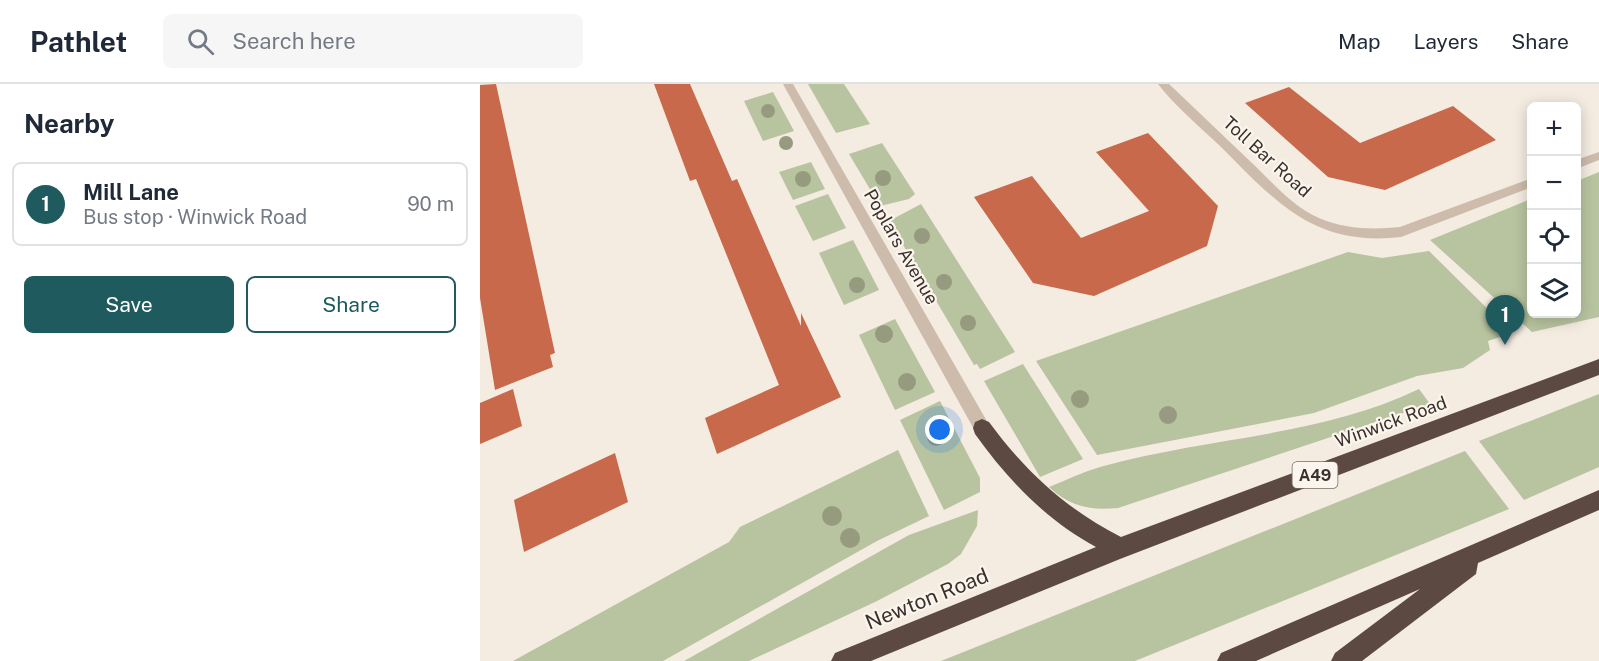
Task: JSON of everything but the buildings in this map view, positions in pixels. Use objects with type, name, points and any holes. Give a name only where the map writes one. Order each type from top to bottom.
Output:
[{"type":"highway","name":"Winwick Road","points":[[1031,585],[1120,548],[1599,367]]},
{"type":"highway","points":[[982,428],[1008,465],[1054,510],[1087,532],[1120,548]]},
{"type":"highway","points":[[1228,661],[1599,500]]},
{"type":"highway","points":[[1343,661],[1491,548]]},
{"type":"highway","name":"Newton Road","points":[[843,661],[1031,585]]},
{"type":"street","name":"Poplars Avenue","points":[[788,84],[982,428]]},
{"type":"street","name":"Toll Bar Road","points":[[1163,84],[1283,200],[1314,221],[1346,231],[1384,234],[1401,232],[1527,184]]},
{"type":"street","points":[[1581,163],[1599,156]]},
{"type":"green space","points":[[808,84],[844,84],[870,124],[836,133]]},
{"type":"green space","points":[[773,92],[794,131],[763,141],[744,101]]},
{"type":"green space","points":[[882,143],[915,194],[909,199],[880,206],[849,154]]},
{"type":"green space","points":[[811,162],[825,189],[793,200],[779,172]]},
{"type":"green space","points":[[1599,172],[1599,317],[1532,332],[1430,240],[1527,201],[1527,318],[1581,318],[1581,179]]},
{"type":"green space","points":[[828,194],[846,228],[813,241],[795,206]]},
{"type":"green space","points":[[921,204],[1015,352],[980,369],[977,364],[974,365],[889,221]]},
{"type":"green space","points":[[853,240],[879,290],[844,305],[819,253]]},
{"type":"green space","points":[[1429,251],[1512,333],[1488,341],[1490,350],[1463,368],[1417,376],[1314,413],[1097,455],[1036,361],[1348,252],[1382,258]]},
{"type":"green space","points":[[895,319],[935,392],[895,410],[859,335]]},
{"type":"green space","points":[[1023,364],[1083,459],[1040,477],[984,381]]},
{"type":"green space","points":[[1419,389],[1430,404],[1118,508],[1098,509],[1080,506],[1064,499],[1049,487],[1094,469],[1140,457],[1262,435],[1342,417],[1381,405]]},
{"type":"green space","points":[[1599,394],[1599,467],[1524,500],[1479,441]]},
{"type":"green space","points":[[940,401],[980,478],[980,492],[944,510],[900,420]]},
{"type":"green space","points":[[898,450],[929,516],[877,541],[663,661],[513,661],[729,542],[740,527]]},
{"type":"green space","points":[[1465,451],[1509,509],[1135,661],[941,661]]},
{"type":"green space","points":[[978,510],[977,526],[961,554],[948,564],[877,601],[749,661],[684,661],[909,535]]},
{"type":"place","name":"Mill Lane","points":[[1505,345]]}]
